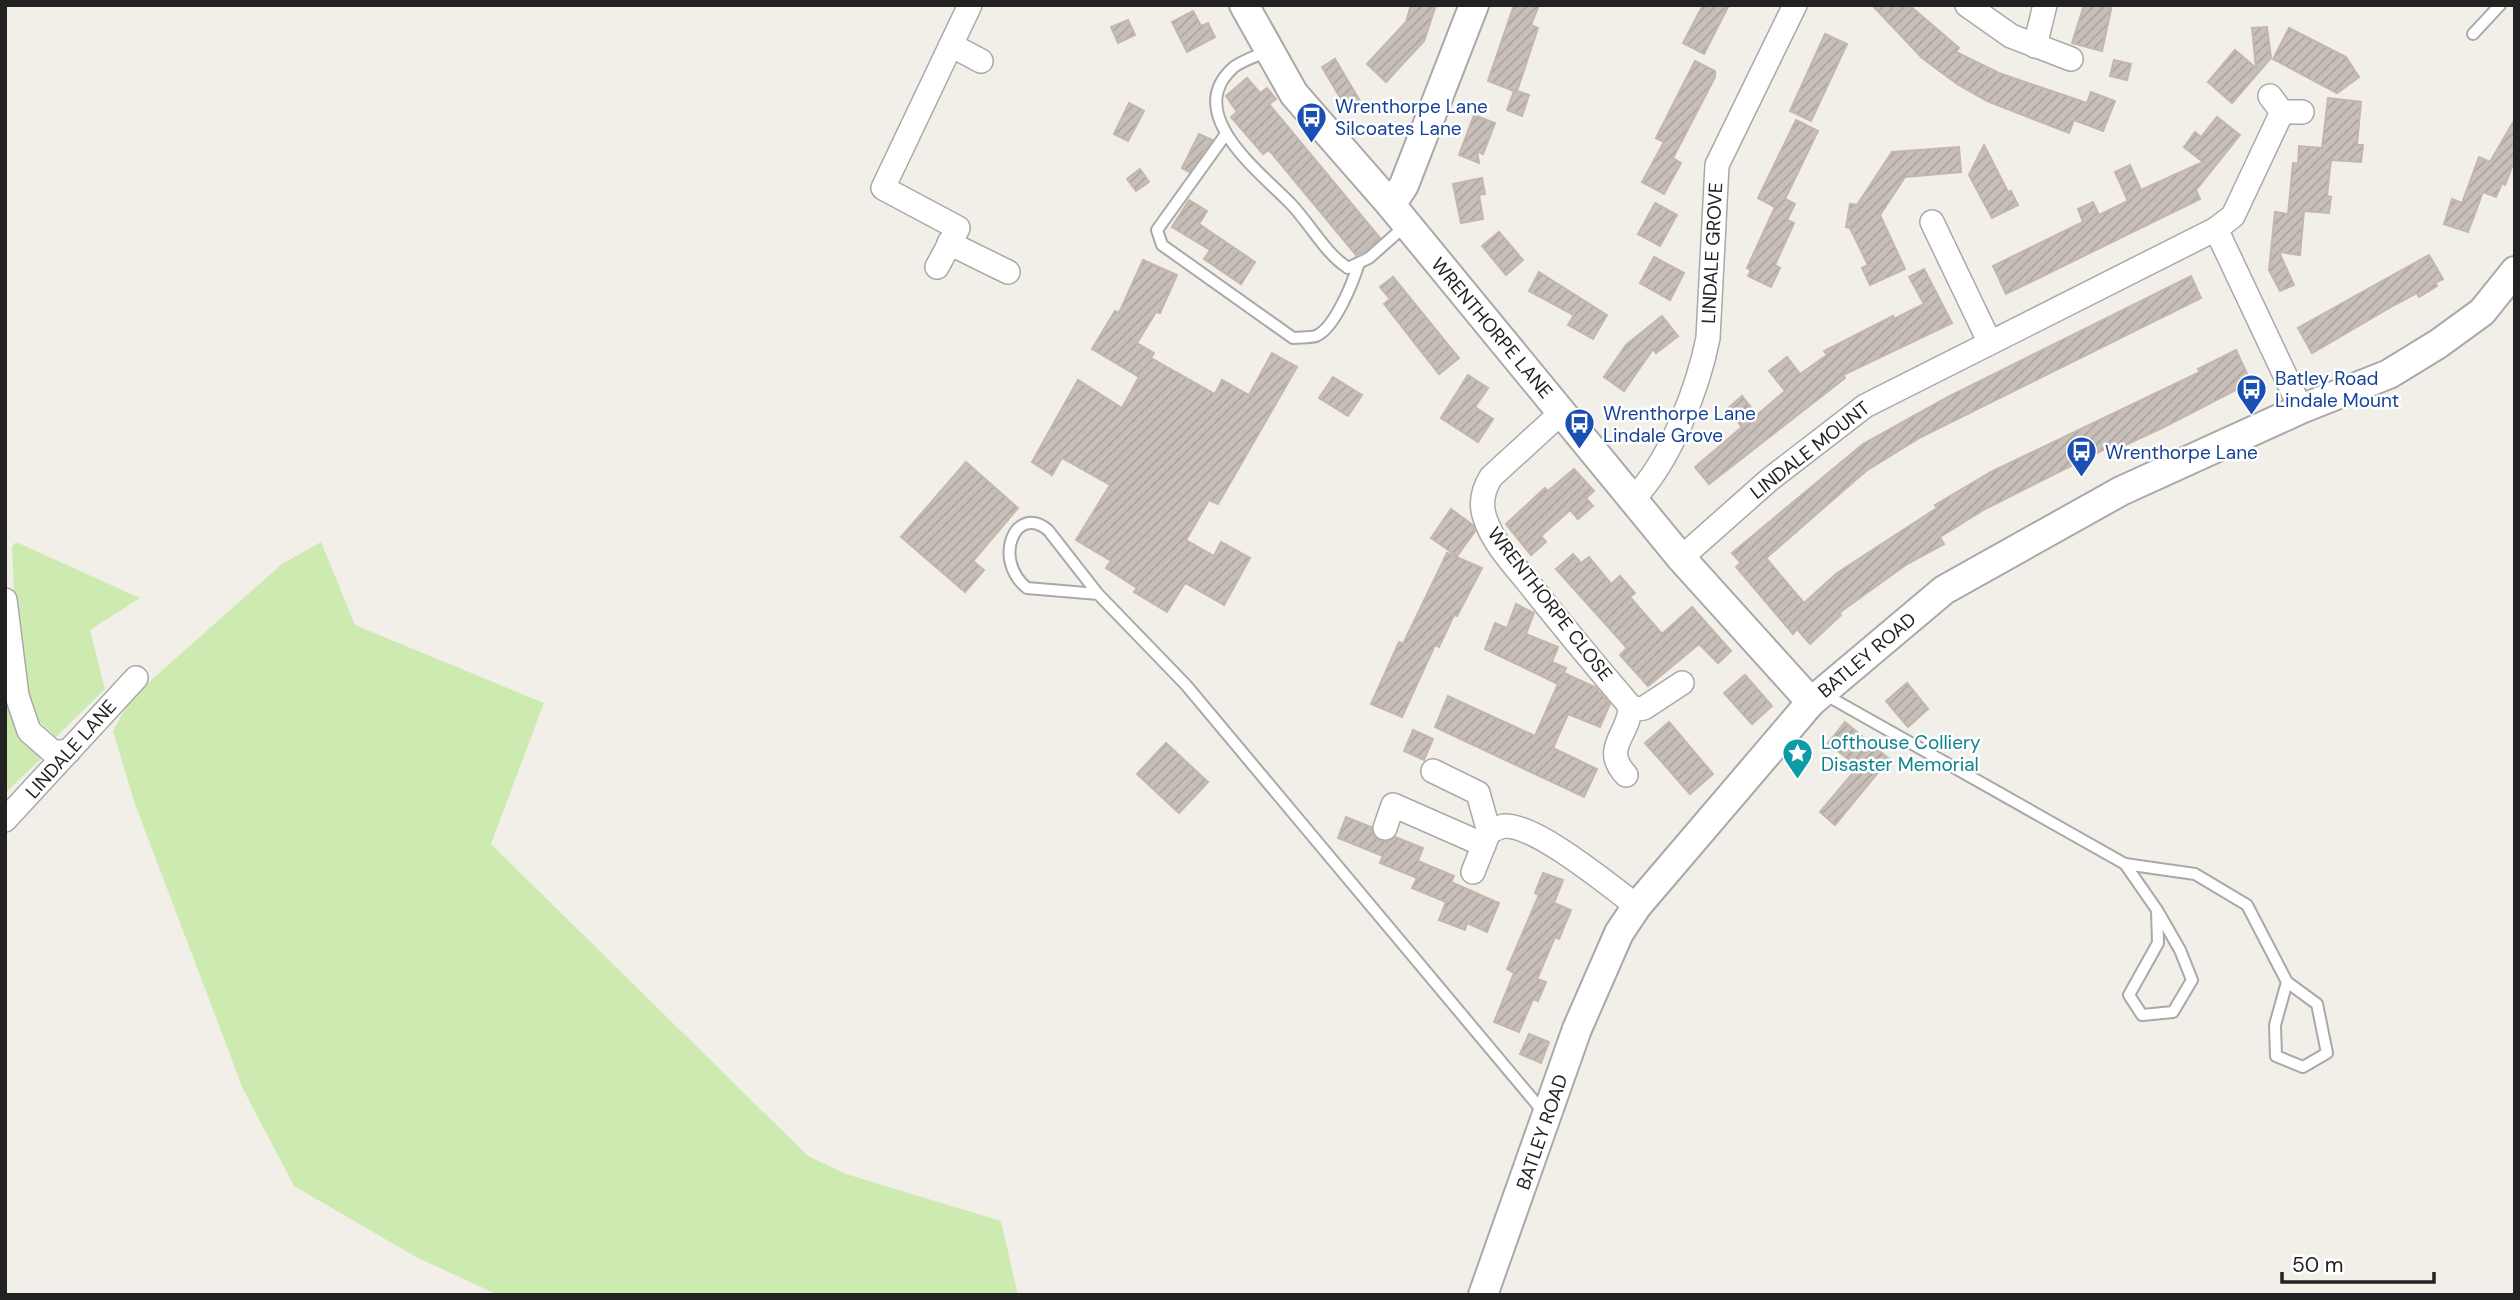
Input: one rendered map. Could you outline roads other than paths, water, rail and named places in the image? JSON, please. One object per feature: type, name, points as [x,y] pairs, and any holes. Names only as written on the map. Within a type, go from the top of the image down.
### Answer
[{"type":"street","points":[[937,267],[958,228],[883,188],[970,5]]},
{"type":"street","name":"WRENTHORPE LANE","points":[[1244,5],[1294,94],[1399,215],[1681,558],[1816,698]]},
{"type":"street","points":[[1399,215],[1404,185],[1474,5]]},
{"type":"street","name":"LINDALE GROVE","points":[[1633,499],[1648,484],[1655,472],[1703,364],[1708,338],[1717,165],[1794,5]]},
{"type":"street","points":[[1967,5],[1989,23],[2035,46],[2071,59]]},
{"type":"street","points":[[2035,46],[2045,5]]},
{"type":"street","points":[[951,45],[981,61]]},
{"type":"street","name":"LINDALE MOUNT","points":[[1681,558],[1769,480],[1865,406],[1989,341],[2216,229],[2234,216],[2285,106]]},
{"type":"street","points":[[1930,218],[1989,341]]},
{"type":"street","points":[[2216,229],[2301,409]]},
{"type":"street","points":[[949,243],[1008,272]]},
{"type":"street","name":"BATLEY ROAD","points":[[1483,1295],[1577,1029],[1619,933],[1637,906],[1816,698],[1944,590],[2007,552],[2121,491],[2301,409],[2389,374],[2438,344],[2482,312],[2515,271]]},
{"type":"street","name":"WRENTHORPE CLOSE","points":[[1562,412],[1491,477],[1482,502],[1485,517],[1508,557],[1601,674],[1630,706],[1630,710]]},
{"type":"street","points":[[5,600],[18,696],[29,732],[54,753],[69,751]]},
{"type":"street","name":"LINDALE LANE","points":[[5,820],[136,678]]},
{"type":"street","points":[[1626,775],[1617,765],[1615,757],[1618,739],[1630,710],[1644,708],[1682,684]]},
{"type":"street","points":[[1433,771],[1478,793],[1480,839],[1473,872]]},
{"type":"street","points":[[1385,828],[1393,805],[1480,839],[1504,826],[1517,828],[1564,852],[1637,906]]},
{"type":"lane","points":[[2473,34],[2500,5]]},
{"type":"lane","points":[[1269,50],[1236,65],[1222,79],[1216,95],[1216,112],[1226,134],[1298,211],[1338,261],[1348,268],[1369,258],[1399,215]]},
{"type":"lane","points":[[1226,134],[1157,230],[1161,245],[1293,338],[1314,337],[1324,331],[1352,287],[1359,262]]},
{"type":"lane","points":[[1098,594],[1027,588],[1018,581],[1012,575],[1008,560],[1010,541],[1018,529],[1030,522],[1039,523],[1098,594],[1186,685],[1547,1117]]},
{"type":"lane","points":[[1816,698],[2125,864],[2195,874],[2247,905],[2287,982],[2318,1004],[2327,1053],[2303,1067],[2276,1056],[2275,1025],[2287,982]]},
{"type":"lane","points":[[2125,864],[2157,910],[2180,950],[2192,980],[2173,1012],[2142,1016],[2129,995],[2158,943],[2157,910]]},
{"type":"place","name":"Wrenthorpe Lane Silcoates Lane","points":[[1312,144]]},
{"type":"place","name":"Batley Road Lindale Mount","points":[[2252,416]]},
{"type":"place","name":"Wrenthorpe Lane Lindale Grove","points":[[1580,451]]},
{"type":"place","name":"Wrenthorpe Lane","points":[[2082,479]]},
{"type":"place","name":"Lofthouse Colliery Disaster Memorial","points":[[1798,780]]}]
